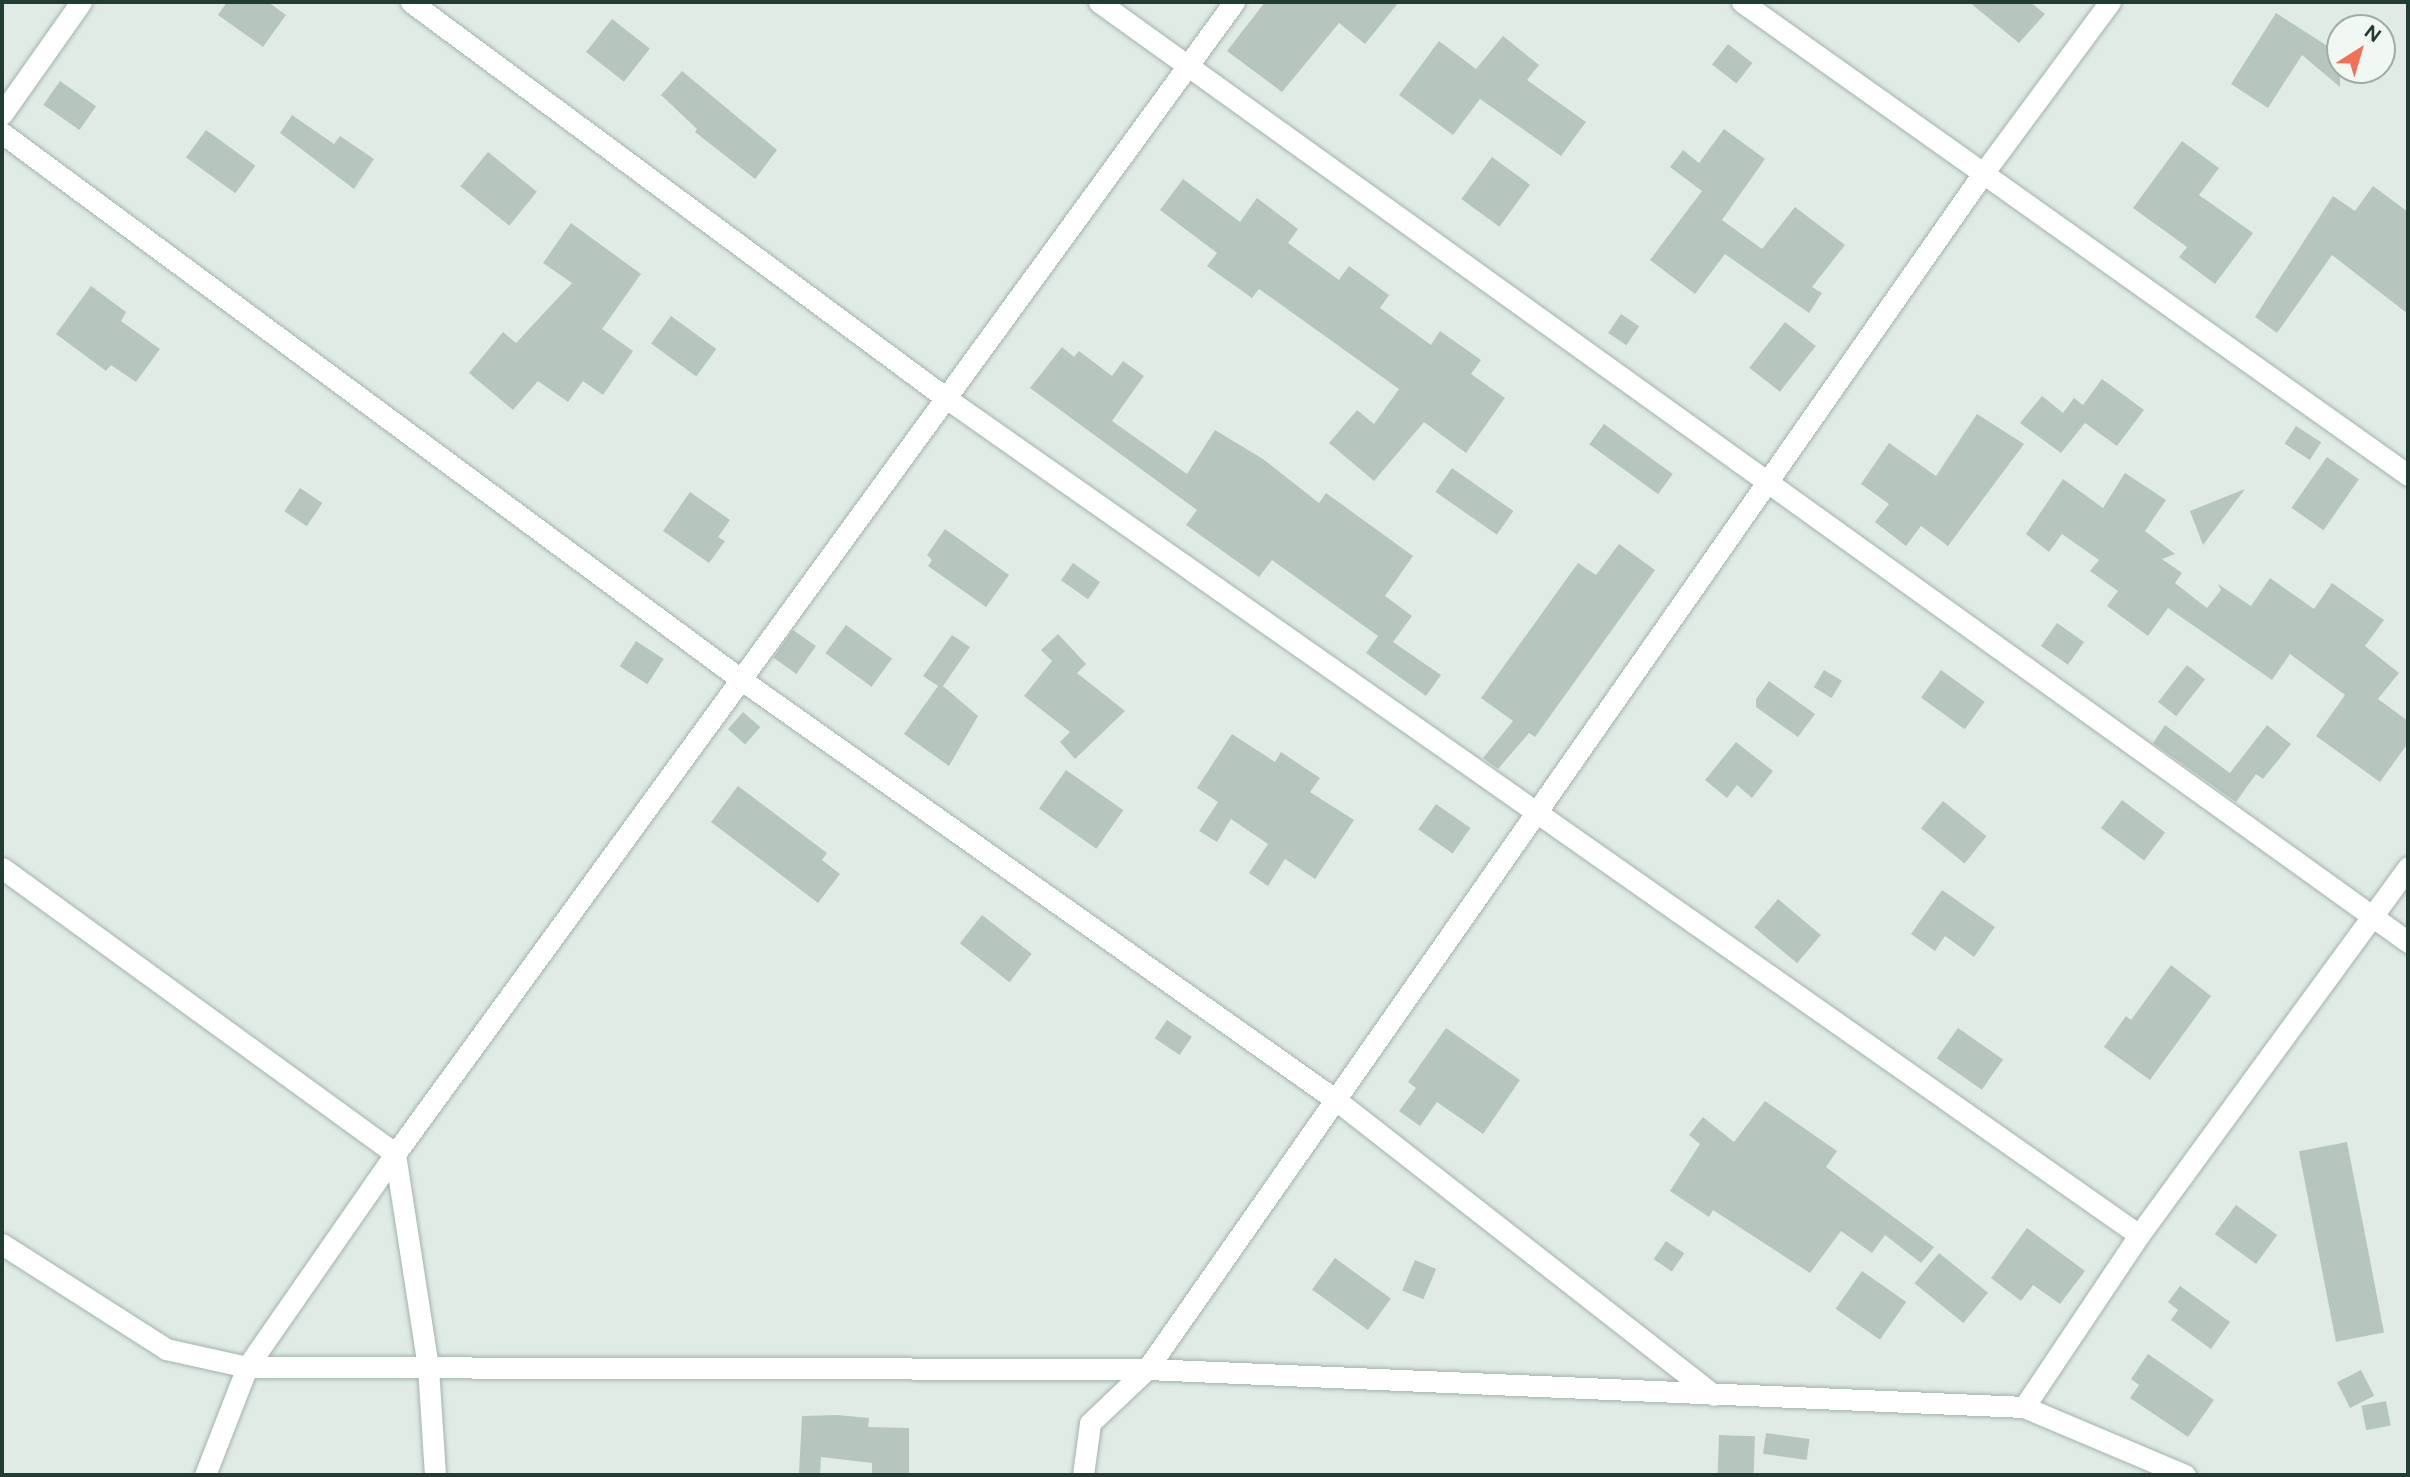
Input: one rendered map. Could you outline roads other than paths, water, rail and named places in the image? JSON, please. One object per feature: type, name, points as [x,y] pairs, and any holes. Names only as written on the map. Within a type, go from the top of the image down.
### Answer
[{"type":"street","points":[[2,114],[81,2]]},
{"type":"street","points":[[411,2],[946,398],[1535,814],[2139,1235]]},
{"type":"street","points":[[1098,2],[2408,942]]},
{"type":"street","points":[[205,1475],[247,1367],[395,1154],[739,678],[1234,2]]},
{"type":"street","points":[[1742,2],[2408,475]]},
{"type":"street","points":[[1083,1475],[1090,1423],[1147,1369],[1983,172],[2110,2]]},
{"type":"street","points":[[2,133],[739,678],[1336,1100],[1713,1395]]},
{"type":"street","points":[[2024,1407],[2139,1235],[2408,867]]},
{"type":"street","points":[[2,868],[395,1154],[428,1367],[435,1475]]},
{"type":"street","points":[[2,1244],[166,1349],[247,1367],[1147,1369],[2024,1407],[2185,1475]]}]
